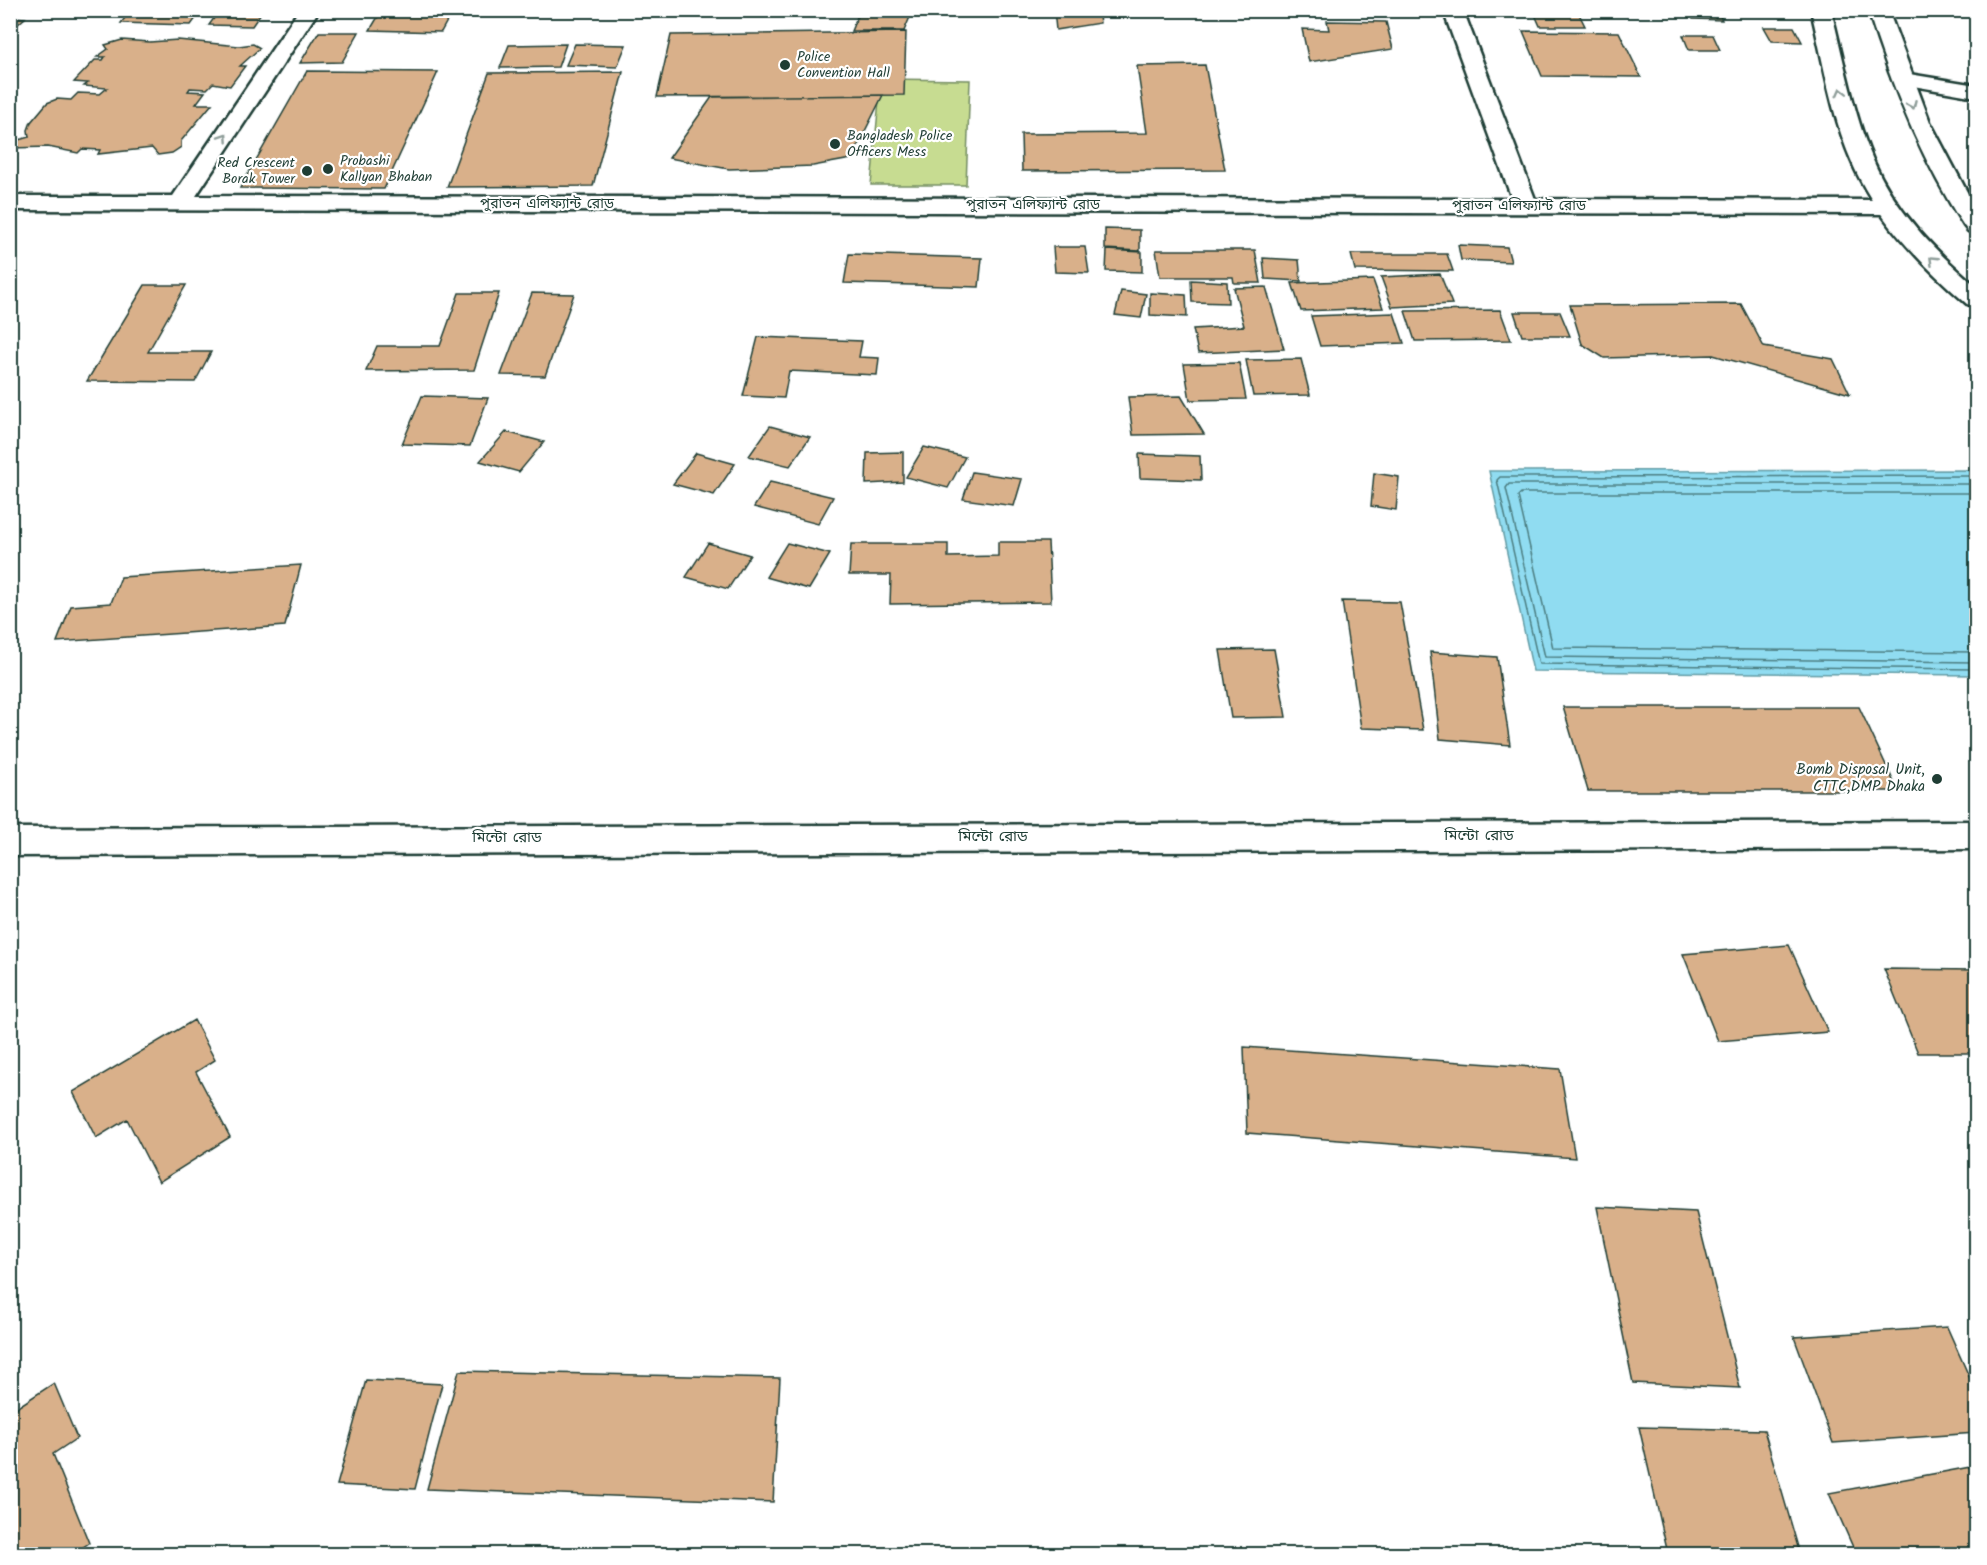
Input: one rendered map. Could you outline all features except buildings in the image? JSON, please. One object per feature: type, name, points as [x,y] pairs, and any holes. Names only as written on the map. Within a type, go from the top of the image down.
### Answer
[{"type":"main road","points":[[180,203],[309,10]]},
{"type":"main road","points":[[1453,10],[1526,206]]},
{"type":"main road","points":[[1821,10],[1853,137],[1870,178],[1886,207],[1917,243],[1977,299]]},
{"type":"main road","points":[[1878,10],[1908,96],[1951,191],[1977,226]]},
{"type":"main road","points":[[1903,79],[1940,83],[1977,91]]},
{"type":"main road","name":"পুরাতন এলিফ্যান্ট রোড","points":[[10,203],[1886,207]]},
{"type":"main road","name":"মিন্টো রোড","points":[[10,842],[1976,837]]},
{"type":"green space","points":[[881,79],[970,80],[966,185],[871,185]]},
{"type":"water","points":[[1976,470],[1976,675],[1533,671],[1489,471]]},
{"type":"place","name":"Police Convention Hall","points":[[785,65]]},
{"type":"place","name":"Bangladesh Police Officers Mess","points":[[835,144]]},
{"type":"place","name":"Probashi Kallyan Bhaban","points":[[328,169]]},
{"type":"place","name":"Red Crescent Borak Tower","points":[[307,171]]},
{"type":"place","name":"Bomb Disposal Unit, CTTC,DMP Dhaka","points":[[1937,779]]}]
